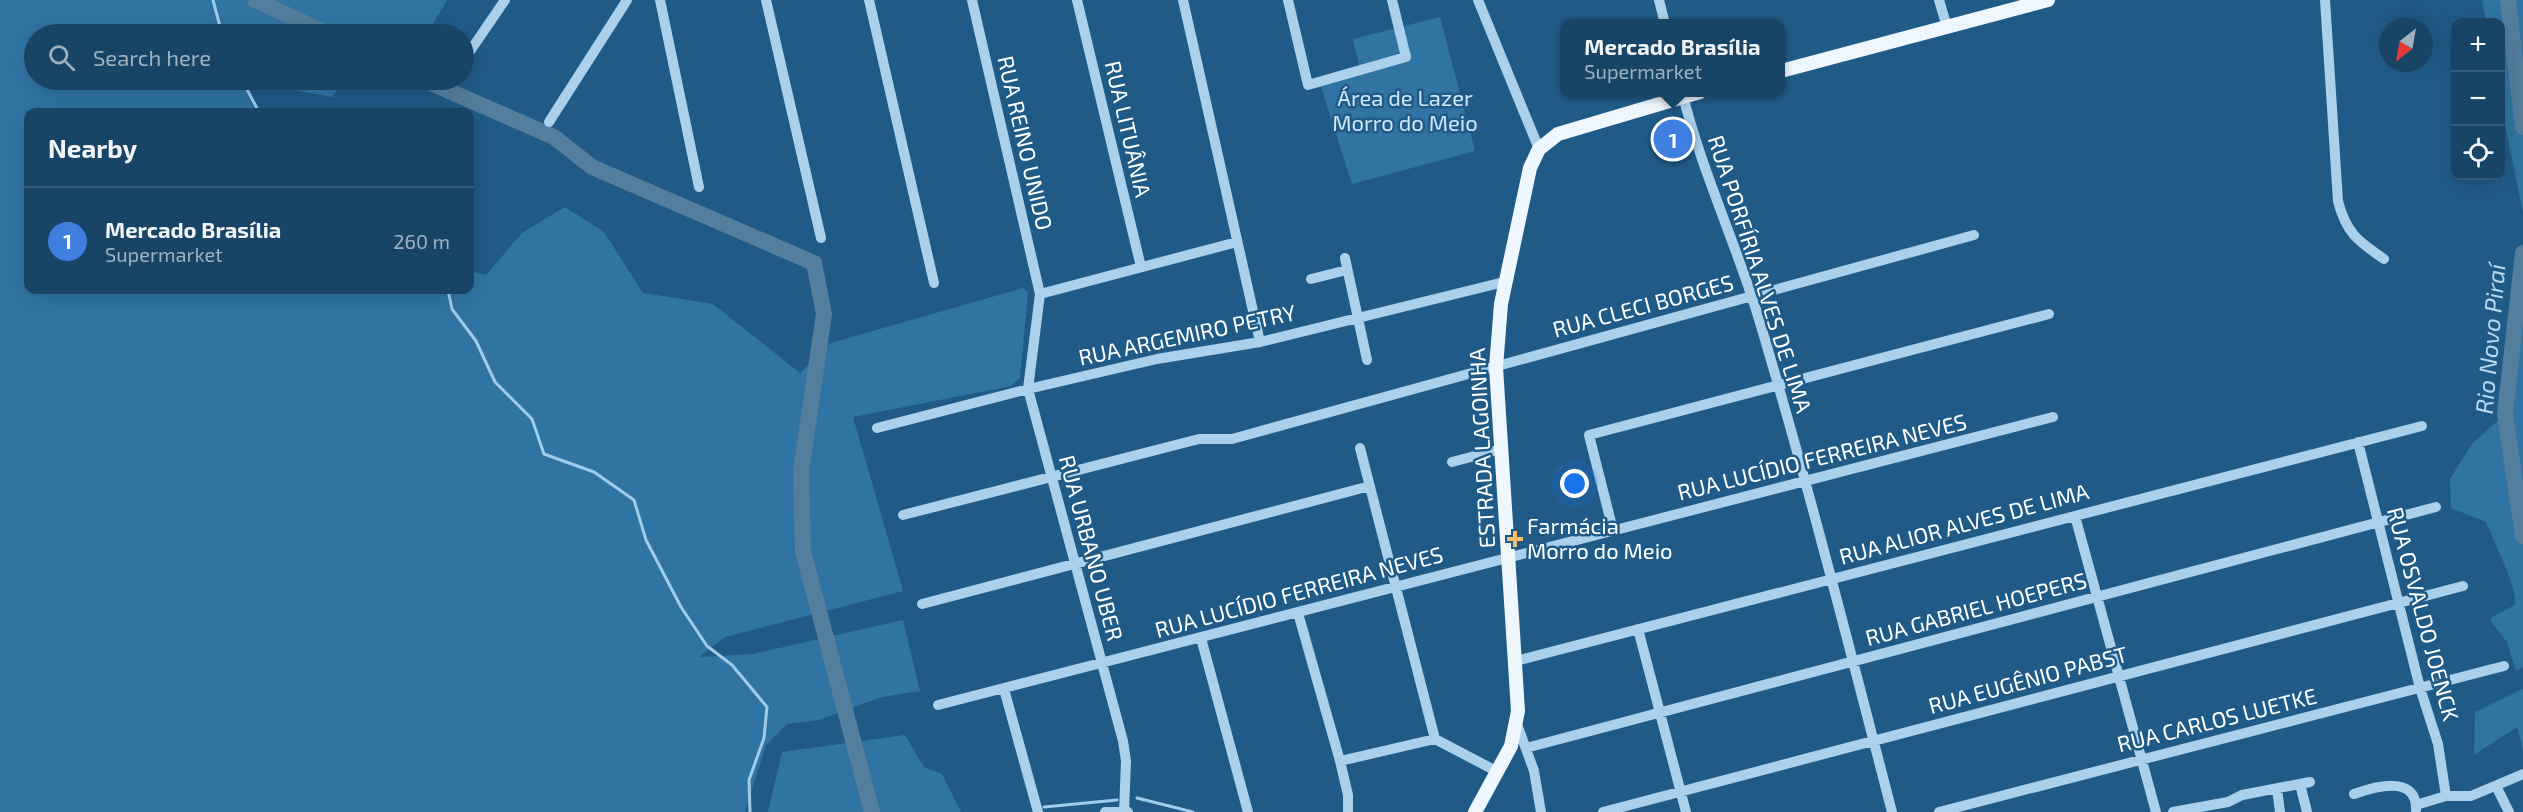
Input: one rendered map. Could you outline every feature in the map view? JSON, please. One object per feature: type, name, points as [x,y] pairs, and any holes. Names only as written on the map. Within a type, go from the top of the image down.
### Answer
[{"type":"main road","points":[[1785,70],[2049,0]]},
{"type":"main road","points":[[1539,149],[1547,141],[1569,129],[1676,97]]},
{"type":"main road","name":"ESTRADA LAGOINHA","points":[[1517,724],[1516,661],[1496,367],[1504,282],[1526,179],[1539,149]]},
{"type":"main road","points":[[1475,812],[1511,746],[1517,724]]},
{"type":"street","points":[[474,45],[505,0]]},
{"type":"street","points":[[549,122],[627,0]]},
{"type":"street","points":[[660,0],[699,187]]},
{"type":"street","points":[[766,0],[821,238]]},
{"type":"street","points":[[869,0],[934,283]]},
{"type":"street","name":"RUA REINO UNIDO","points":[[972,0],[1040,294]]},
{"type":"street","name":"RUA LITUÂNIA","points":[[1077,0],[1141,267]]},
{"type":"street","points":[[1183,0],[1260,342]]},
{"type":"street","points":[[1288,0],[1308,85],[1406,57],[1392,0]]},
{"type":"street","points":[[1478,0],[1539,149]]},
{"type":"street","points":[[1659,0],[1664,19]]},
{"type":"street","points":[[1939,0],[1947,27]]},
{"type":"street","points":[[2325,0],[2338,201],[2342,218],[2351,234],[2384,259]]},
{"type":"street","name":"RUA PORFÍRIA ALVES DE LIMA","points":[[1684,97],[1699,152],[1752,296],[1779,385],[1892,812]]},
{"type":"street","name":"RUA CLECI BORGES","points":[[903,515],[1199,440],[1232,439],[1974,235]]},
{"type":"street","points":[[1040,294],[1237,242]]},
{"type":"street","points":[[1345,258],[1367,360]]},
{"type":"street","points":[[1311,279],[1347,270]]},
{"type":"street","name":"RUA ARGEMIRO PETRY","points":[[878,428],[1028,389],[1157,359],[1260,342],[1504,282]]},
{"type":"street","name":"RUA URBANO UBER","points":[[1040,294],[1028,389],[1125,751],[1126,812]]},
{"type":"street","points":[[1614,530],[1589,435],[2049,314]]},
{"type":"street","name":"RUA LUCÍDIO FERREIRA NEVES","points":[[938,705],[2053,417]]},
{"type":"street","name":"RUA ALIOR ALVES DE LIMA","points":[[1516,661],[2422,426]]},
{"type":"street","name":"RUA OSVALDO JOENCK","points":[[2358,442],[2420,688],[2438,744],[2446,796]]},
{"type":"street","points":[[1360,448],[1435,739]]},
{"type":"street","points":[[1452,462],[1501,449]]},
{"type":"street","points":[[922,604],[1370,486]]},
{"type":"street","name":"RUA GABRIEL HOEPERS","points":[[1527,748],[2436,507]]},
{"type":"street","points":[[2075,516],[2156,812]]},
{"type":"street","name":"RUA EUGÊNIO PABST","points":[[1603,812],[2463,586]]},
{"type":"street","points":[[1298,613],[1340,761],[1348,795],[1348,812]]},
{"type":"street","points":[[1638,629],[1686,812]]},
{"type":"street","points":[[1201,638],[1250,811]]},
{"type":"street","name":"RUA CARLOS LUETKE","points":[[1940,812],[2504,666]]},
{"type":"street","points":[[1004,689],[1038,812]]},
{"type":"street","name":"ESTRADA LAGOINHA","points":[[1517,724],[1527,748],[1541,812]]},
{"type":"street","points":[[1340,761],[1435,739],[1498,772]]},
{"type":"street","points":[[2354,794],[2392,784],[2412,795],[2416,809],[2446,796],[2471,796],[2523,774]]},
{"type":"street","points":[[2174,812],[2228,802],[2242,795],[2305,783],[2307,812]]},
{"type":"street","points":[[2496,786],[2509,812]]},
{"type":"street","points":[[2277,789],[2280,812]]},
{"type":"street","points":[[1105,812],[1126,812]]},
{"type":"green space","points":[[0,0],[447,0],[433,24],[24,24],[24,90],[248,90],[259,108],[24,108],[24,294],[474,294],[474,272],[486,275],[522,233],[565,207],[604,232],[643,293],[713,304],[800,373],[831,343],[1023,288],[1028,293],[1020,378],[1011,386],[853,417],[903,591],[725,637],[699,657],[753,654],[903,620],[920,691],[882,697],[819,720],[787,724],[766,745],[745,812],[0,812]]},
{"type":"green space","points":[[2482,0],[2523,0],[2523,212],[2505,124],[2505,18],[2485,18]]},
{"type":"green space","name":"Área de Lazer Morro do Meio","points":[[1440,17],[1475,151],[1352,184],[1321,87],[1361,74],[1353,39]]},
{"type":"green space","points":[[293,90],[337,90],[332,97]]},
{"type":"green space","points":[[2523,285],[2523,667],[2516,671],[2507,642],[2490,620],[2515,605],[2513,588],[2486,522],[2451,508],[2450,479],[2472,444],[2505,414],[2519,287]]},
{"type":"green space","points":[[2523,689],[2523,750],[2517,727],[2474,755],[2475,712]]},
{"type":"green space","points":[[905,735],[924,767],[942,774],[961,812],[768,812],[782,752]]},
{"type":"waterway","points":[[213,0],[219,24]]},
{"type":"waterway","points":[[255,0],[307,24]]},
{"type":"waterway","name":"Rio Novo Piraí","points":[[2508,0],[2523,127]]},
{"type":"waterway","points":[[247,90],[257,108]]},
{"type":"waterway","points":[[447,90],[554,137],[592,167],[814,263],[824,314],[801,471],[803,551],[872,812]]},
{"type":"waterway","name":"Rio Novo Piraí","points":[[2523,253],[2505,414],[2523,536]]},
{"type":"waterway","points":[[449,294],[452,309],[476,341],[495,382],[532,419],[544,454],[594,472],[634,500],[646,540],[681,607],[707,646],[732,665],[767,707],[764,738],[749,780],[750,812]]},
{"type":"waterway","points":[[1137,798],[1193,812]]},
{"type":"waterway","points":[[1044,807],[1117,800]]},
{"type":"place","name":"Mercado Brasília","points":[[1673,139]]},
{"type":"place","name":"Farmácia Morro do Meio","points":[[1515,539]]}]
